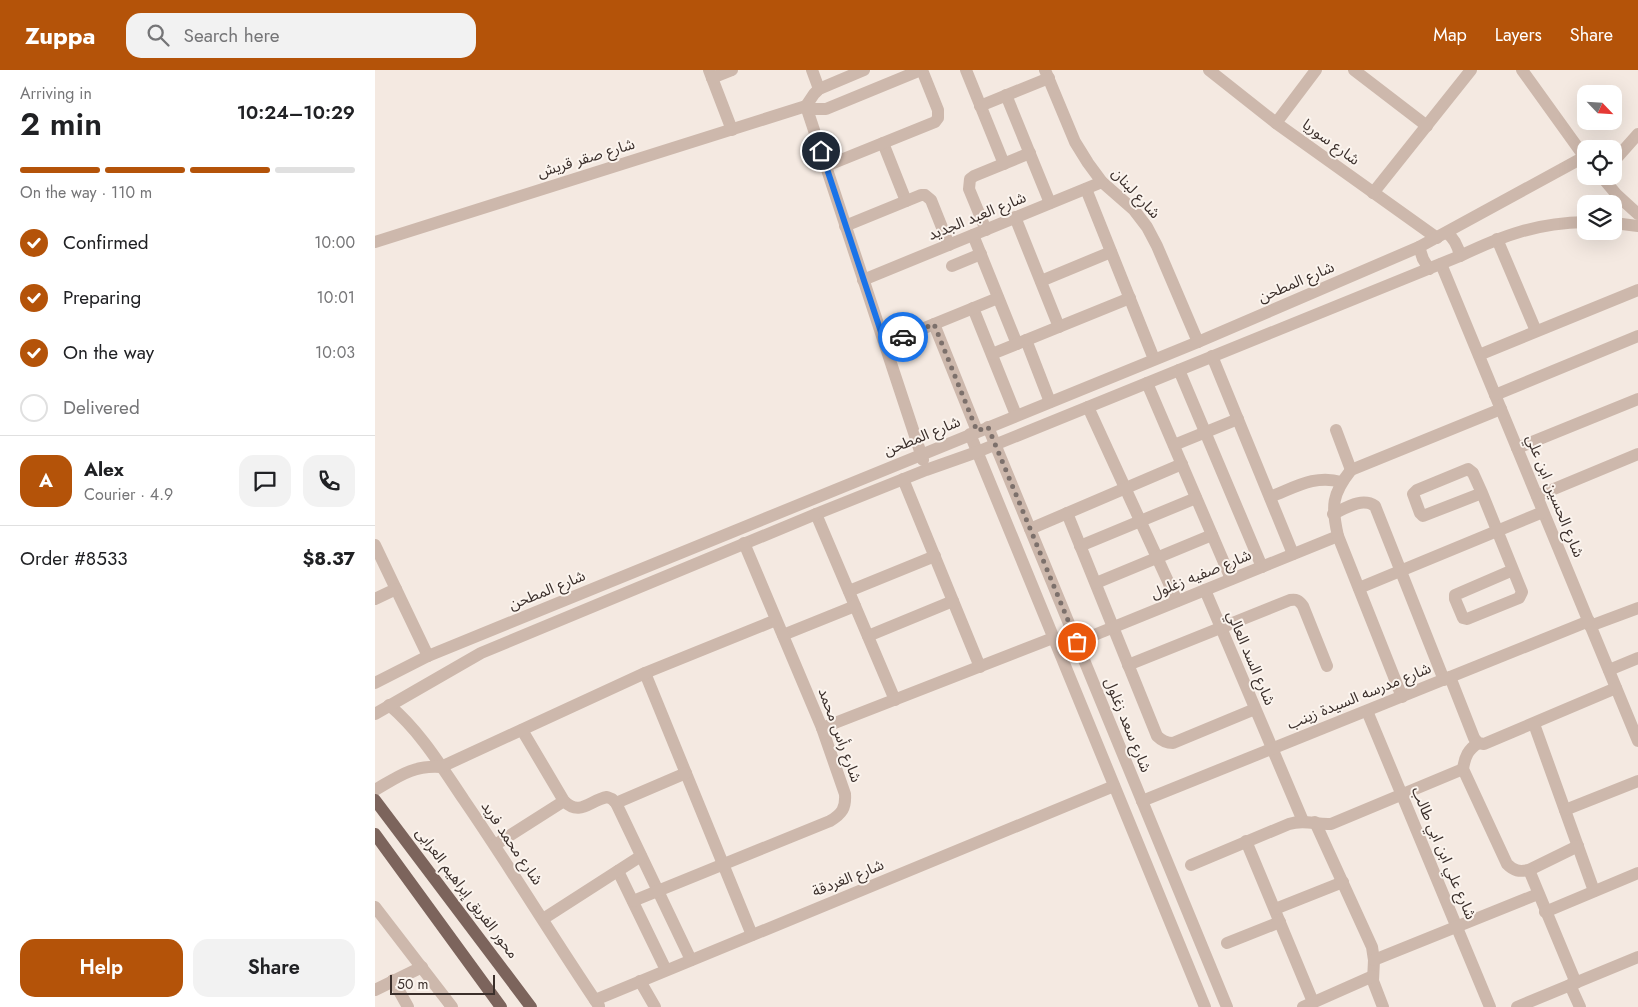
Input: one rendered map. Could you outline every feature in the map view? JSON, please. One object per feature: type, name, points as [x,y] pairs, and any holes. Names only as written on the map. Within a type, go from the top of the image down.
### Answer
[{"type":"main road","name":"محور الفريق إبراهيم العرابى","points":[[375,800],[531,1007]]},
{"type":"main road","points":[[375,834],[501,1007]]},
{"type":"street","points":[[732,70],[711,74],[732,130]]},
{"type":"street","points":[[812,70],[819,90]]},
{"type":"street","points":[[862,70],[819,90],[813,94],[806,106],[926,470]]},
{"type":"street","points":[[826,166],[935,122],[938,118],[938,110],[921,70]]},
{"type":"street","name":"شارع صقر قريش","points":[[375,242],[806,106],[813,109],[826,109],[921,70]]},
{"type":"street","points":[[966,70],[1004,164]]},
{"type":"street","name":"شارع سوريا","points":[[1209,70],[1373,193],[1442,235]]},
{"type":"street","points":[[1276,122],[1316,70]]},
{"type":"street","points":[[1373,193],[1471,70]]},
{"type":"street","points":[[1522,70],[1577,147]]},
{"type":"street","points":[[1362,72],[1427,126]]},
{"type":"street","points":[[980,106],[1047,74]]},
{"type":"street","name":"شارع لبنان","points":[[1047,74],[1075,142],[1088,163],[1102,182],[1134,210],[1147,227],[1198,342]]},
{"type":"street","points":[[1006,95],[1050,203]]},
{"type":"street","points":[[1622,152],[1638,134]]},
{"type":"street","points":[[883,143],[907,201]]},
{"type":"street","points":[[985,230],[968,184],[974,176],[1030,153]]},
{"type":"street","name":"شارع المطحن","points":[[375,683],[429,656],[1198,342],[1419,247],[1577,162]]},
{"type":"street","name":"شارع العبد الجديد","points":[[863,280],[1102,182]]},
{"type":"street","points":[[1609,185],[1638,214]]},
{"type":"street","points":[[1086,189],[1154,360]]},
{"type":"street","points":[[845,226],[921,195],[928,197],[949,245]]},
{"type":"street","points":[[1015,217],[1059,327]]},
{"type":"street","points":[[375,714],[481,654],[744,543],[926,470],[977,452],[1460,256],[1497,238],[1540,226],[1577,222]]},
{"type":"street","points":[[1622,224],[1638,226]]},
{"type":"street","points":[[973,235],[998,298],[1050,402]]},
{"type":"street","points":[[1442,235],[1457,244],[1460,256]]},
{"type":"street","points":[[1497,238],[1536,331]]},
{"type":"street","name":"شارع الحسين ابن علي","points":[[1419,247],[1423,259],[1435,266],[1479,355],[1638,741]]},
{"type":"street","points":[[1041,281],[1111,252]]},
{"type":"street","points":[[952,266],[981,254]]},
{"type":"street","points":[[1479,355],[1638,290]]},
{"type":"street","points":[[885,344],[998,298]]},
{"type":"street","points":[[992,354],[1130,298]]},
{"type":"street","points":[[973,308],[1016,415]]},
{"type":"street","points":[[934,324],[978,431],[977,452],[1205,1007]]},
{"type":"street","points":[[1495,395],[1638,336]]},
{"type":"street","points":[[1212,356],[1293,554]]},
{"type":"street","points":[[1179,370],[1262,566]]},
{"type":"street","points":[[1147,383],[1231,579]]},
{"type":"street","points":[[1517,448],[1638,398]]},
{"type":"street","points":[[1088,407],[1177,601]]},
{"type":"street","points":[[1402,697],[1338,536],[1333,514],[1335,498],[1341,482],[1351,470],[1501,409]]},
{"type":"street","points":[[1174,445],[1238,419]]},
{"type":"street","points":[[1336,430],[1351,470]]},
{"type":"street","name":"شارع سعد زغلول","points":[[978,431],[995,444],[1227,1007]]},
{"type":"street","points":[[1537,496],[1638,454]]},
{"type":"street","points":[[1030,529],[1182,464]]},
{"type":"street","points":[[1482,493],[1423,516],[1413,494],[1417,490],[1468,469],[1473,472],[1482,493],[1522,592],[1521,596],[1467,619],[1463,618],[1455,595],[1513,570]]},
{"type":"street","points":[[903,479],[979,667]]},
{"type":"street","points":[[1270,497],[1311,481],[1321,479],[1341,482]]},
{"type":"street","points":[[1080,546],[1197,498]]},
{"type":"street","points":[[1333,514],[1363,502],[1369,502],[1375,506],[1447,678],[1478,743],[1490,743],[1616,688]]},
{"type":"street","points":[[1359,588],[1543,512]]},
{"type":"street","points":[[1067,513],[1157,736],[1167,743],[1173,742],[1255,709]]},
{"type":"street","points":[[816,514],[895,700]]},
{"type":"street","points":[[1096,584],[1213,535]]},
{"type":"street","name":"شارع صفيه زغلول","points":[[1077,642],[1338,536]]},
{"type":"street","name":"شارع رأس محمد","points":[[633,901],[830,821],[840,815],[845,805],[845,794],[822,728],[744,543]]},
{"type":"street","points":[[375,545],[429,656]]},
{"type":"street","points":[[849,591],[935,556]]},
{"type":"street","points":[[375,599],[395,589]]},
{"type":"street","name":"شارع السد العالي","points":[[1205,590],[1273,749],[1309,822],[1343,882],[1372,947],[1374,986],[1383,1007]]},
{"type":"street","points":[[1129,665],[1295,599],[1300,601],[1303,606],[1327,666]]},
{"type":"street","points":[[867,636],[953,601]]},
{"type":"street","points":[[783,635],[855,606]]},
{"type":"street","name":"شارع مدرسه السيدة زينب","points":[[1142,801],[1447,678],[1638,608]]},
{"type":"street","points":[[375,790],[409,770],[441,767],[645,673],[776,620]]},
{"type":"street","points":[[822,728],[1053,638]]},
{"type":"street","points":[[1609,670],[1638,658]]},
{"type":"street","points":[[645,673],[752,935]]},
{"type":"street","name":"شارع محمد فريد","points":[[389,706],[405,719],[441,767],[495,846],[597,1004]]},
{"type":"street","name":"شارع علي ابن ابي طالب","points":[[1367,711],[1490,1007]]},
{"type":"street","points":[[1534,724],[1594,891]]},
{"type":"street","points":[[522,730],[569,806],[577,808],[607,797],[616,803],[691,960]]},
{"type":"street","points":[[1478,743],[1470,749],[1464,758],[1463,769],[1507,864],[1513,870],[1521,872],[1529,870],[1578,846]]},
{"type":"street","points":[[1191,865],[1289,824],[1309,822],[1331,824],[1463,769]]},
{"type":"street","points":[[616,803],[686,773]]},
{"type":"street","points":[[1565,810],[1638,780]]},
{"type":"street","name":"شارع الغردقة","points":[[597,1004],[640,981],[666,970],[1114,786]]},
{"type":"street","points":[[495,846],[564,800]]},
{"type":"street","points":[[1246,842],[1280,922],[1308,1005],[1373,976]]},
{"type":"street","points":[[543,919],[641,856]]},
{"type":"street","points":[[1529,870],[1580,1007]]},
{"type":"street","points":[[618,871],[666,970]]},
{"type":"street","points":[[1545,912],[1638,873]]},
{"type":"street","points":[[1275,909],[1343,882]]},
{"type":"street","points":[[1374,960],[1539,894]]},
{"type":"street","points":[[375,907],[452,1007]]},
{"type":"street","points":[[1227,943],[1280,922]]},
{"type":"street","points":[[1517,1007],[1638,957]]},
{"type":"street","points":[[375,990],[421,967]]},
{"type":"street","points":[[393,980],[408,1007]]},
{"type":"street","points":[[640,981],[655,1007]]},
{"type":"way so far","points":[[903,337],[934,324],[977,431],[988,427],[1077,642]]},
{"type":"route","points":[[821,151],[885,344],[903,337]]}]
